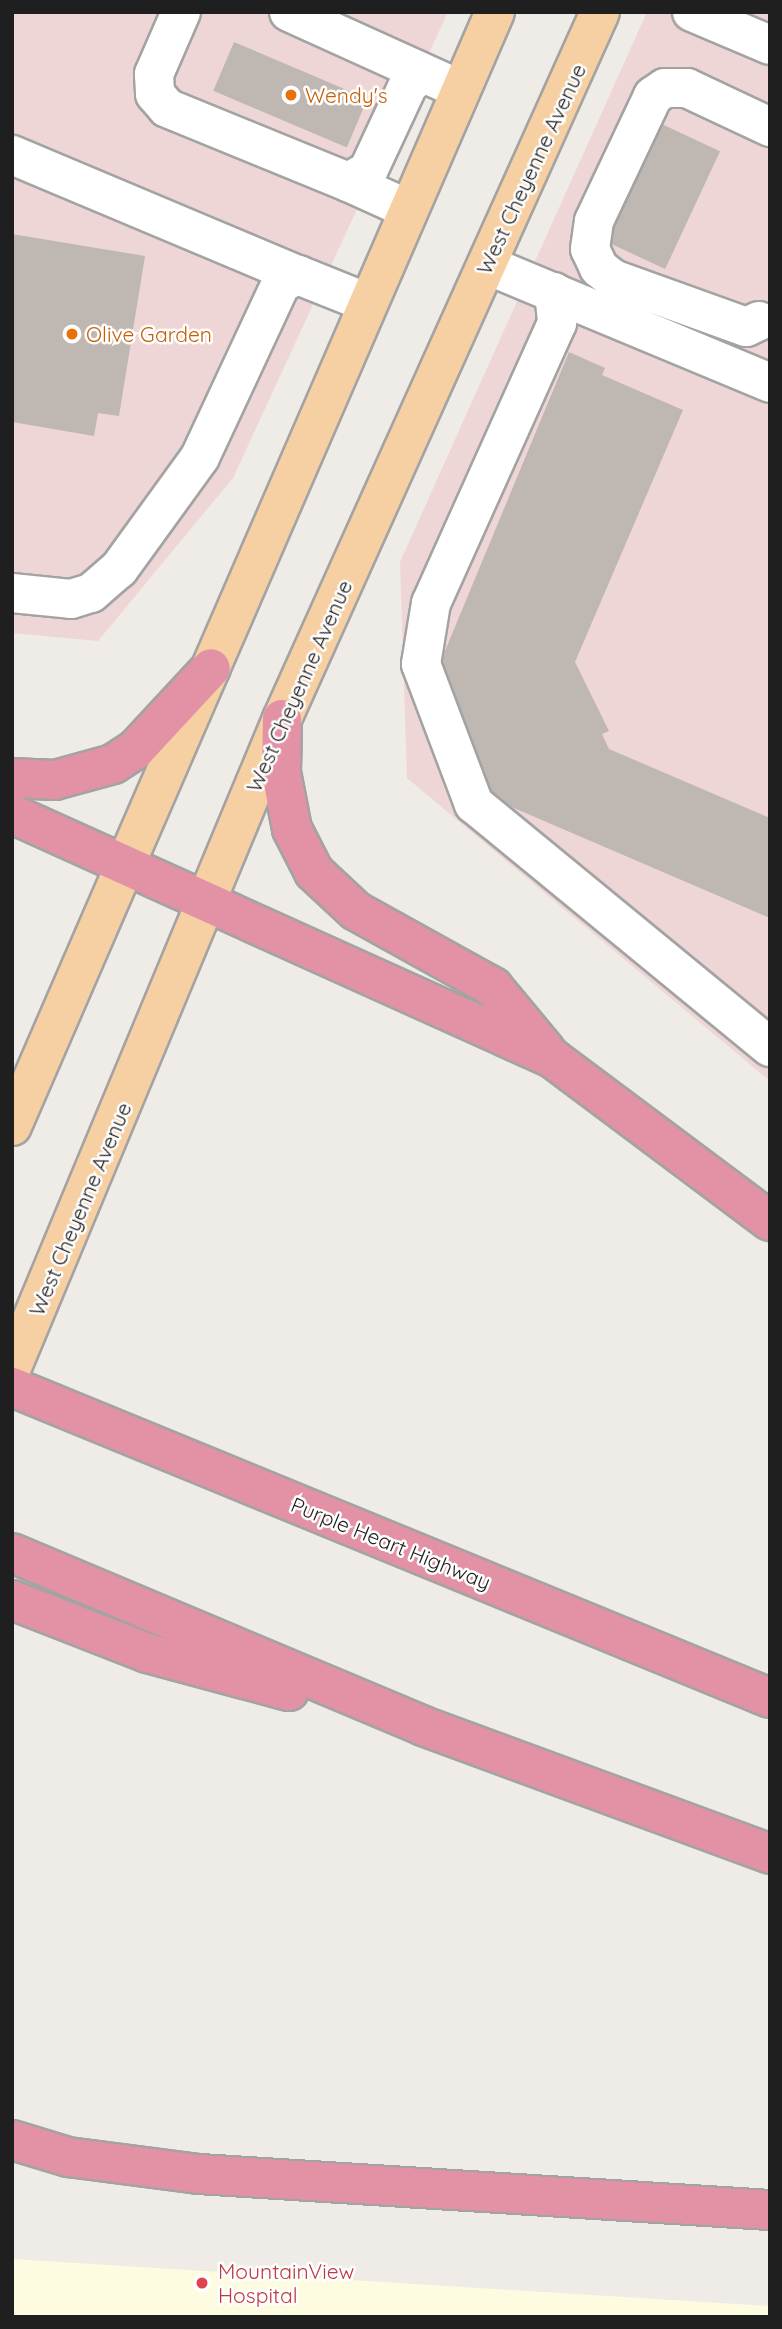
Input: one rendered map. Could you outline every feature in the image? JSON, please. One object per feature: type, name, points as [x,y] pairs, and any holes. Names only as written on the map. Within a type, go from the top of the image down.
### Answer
[{"type":"highway","points":[[12,778],[55,780],[113,764],[136,749],[211,668]]},
{"type":"highway","points":[[282,719],[281,772],[292,828],[314,872],[356,911],[493,987],[552,1058]]},
{"type":"highway","points":[[12,814],[129,862],[206,905],[552,1058],[770,1221]]},
{"type":"highway","name":"Purple Heart Highway","points":[[12,1387],[770,1698]]},
{"type":"highway","points":[[12,1553],[423,1726],[770,1854]]},
{"type":"highway","points":[[12,1600],[147,1653],[423,1726]]},
{"type":"highway","points":[[12,2140],[68,2157],[199,2175],[770,2210]]},
{"type":"main road","points":[[12,1126],[129,862],[495,12]]},
{"type":"main road","name":"West Cheyenne Avenue","points":[[12,1367],[282,719],[600,12]]},
{"type":"lane","points":[[181,12],[154,74],[155,93],[167,107],[408,209]]},
{"type":"lane","points":[[289,12],[461,89]]},
{"type":"lane","points":[[702,14],[770,45]]},
{"type":"lane","points":[[348,182],[368,171],[409,83],[424,74]]},
{"type":"lane","points":[[759,321],[746,327],[612,279],[598,268],[590,249],[594,221],[653,96],[665,88],[687,88],[770,127]]},
{"type":"lane","points":[[12,155],[368,303]]},
{"type":"lane","points":[[487,265],[770,383]]},
{"type":"lane","points":[[12,593],[71,599],[91,593],[119,569],[200,457],[281,283],[298,275]]},
{"type":"lane","points":[[554,292],[558,324],[431,603],[421,664],[474,804],[770,1047]]},
{"type":"shaded area","points":[[12,12],[448,12],[233,478],[98,641],[12,633]]},
{"type":"shaded area","points":[[647,12],[770,12],[770,1081],[407,778],[400,562]]},
{"type":"shaded area","name":"MountainView Hospital","points":[[12,2259],[770,2306],[770,2317],[12,2317]]},
{"type":"building","name":"Wendy's","points":[[234,42],[367,99],[347,147],[213,91]]},
{"type":"building","points":[[653,120],[720,151],[665,269],[598,238]]},
{"type":"building","name":"Olive Garden","points":[[12,234],[145,256],[119,416],[98,413],[94,436],[12,422]]},
{"type":"building","points":[[569,352],[605,368],[602,375],[683,410],[575,662],[609,731],[602,734],[609,749],[770,818],[770,918],[495,800],[440,663]]},
{"type":"place","name":"Wendy's","points":[[291,95]]},
{"type":"place","name":"Olive Garden","points":[[72,334]]},
{"type":"place","name":"MountainView Hospital","points":[[202,2283]]}]
